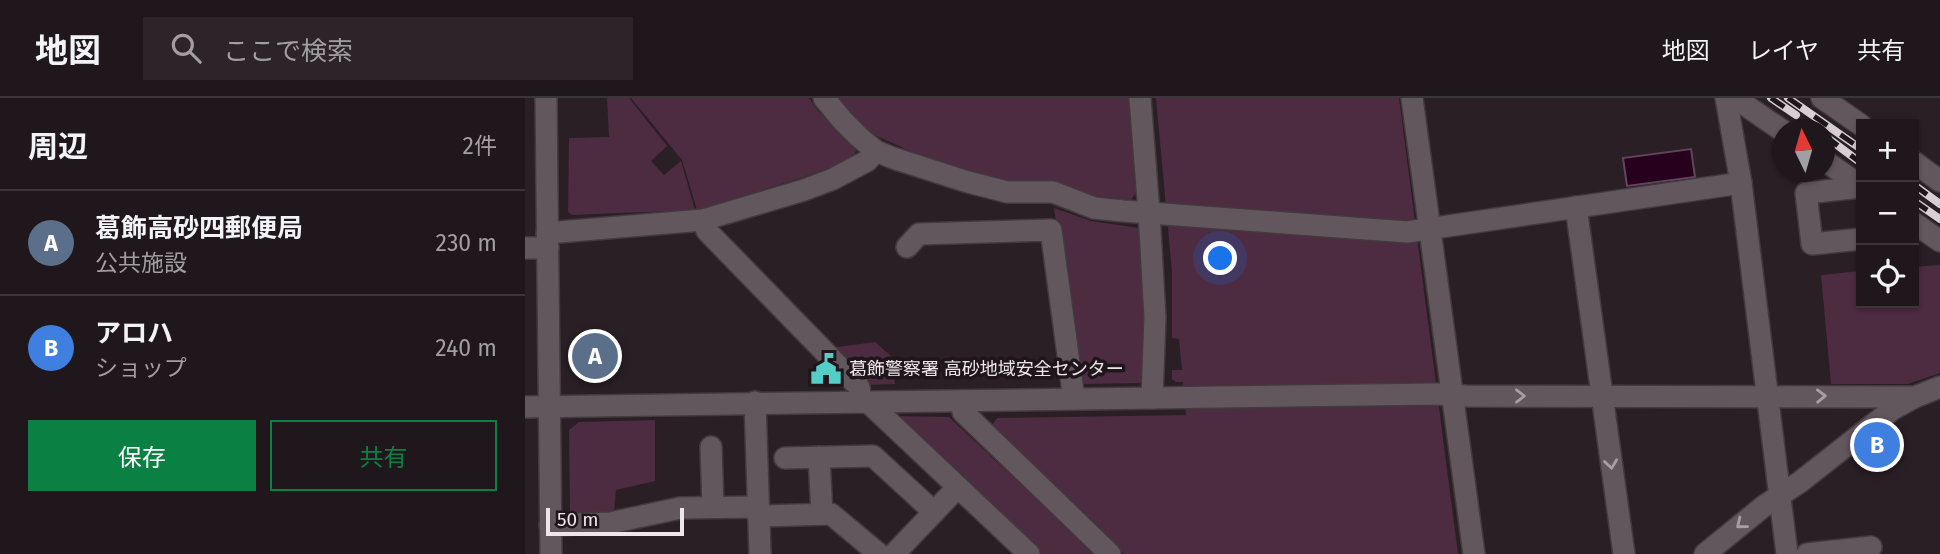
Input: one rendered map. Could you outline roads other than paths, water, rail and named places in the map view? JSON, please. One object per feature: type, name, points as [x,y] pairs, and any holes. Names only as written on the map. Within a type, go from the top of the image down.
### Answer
[{"type":"street","points":[[546,98],[551,554]]},
{"type":"street","points":[[824,98],[843,121],[876,151],[893,158],[1007,192],[1053,192],[1094,208],[1407,232],[1741,183]]},
{"type":"street","points":[[1140,98],[1155,317],[1152,398]]},
{"type":"street","points":[[1412,98],[1474,554]]},
{"type":"street","points":[[1822,98],[1856,122]]},
{"type":"street","points":[[1729,99],[1772,124]]},
{"type":"street","points":[[1729,99],[1787,554]]},
{"type":"street","points":[[525,248],[547,240],[703,220],[832,179],[867,161],[876,151]]},
{"type":"street","points":[[1919,166],[1940,181]]},
{"type":"street","points":[[1835,168],[1856,183]]},
{"type":"street","points":[[1856,188],[1806,193],[1812,244],[1856,240]]},
{"type":"street","points":[[1576,207],[1624,554]]},
{"type":"street","points":[[703,220],[706,232],[859,387],[865,402],[1029,554]]},
{"type":"street","points":[[1919,229],[1940,241]]},
{"type":"street","points":[[907,247],[919,234],[1051,230],[1074,399]]},
{"type":"street","points":[[1705,554],[1893,409],[1940,387]]},
{"type":"street","points":[[525,407],[1451,395],[1915,397]]},
{"type":"street","points":[[962,401],[963,412],[1111,554]]},
{"type":"street","points":[[755,402],[760,554]]},
{"type":"street","points":[[711,447],[713,507]]},
{"type":"street","points":[[785,458],[873,456],[934,512]]},
{"type":"street","points":[[819,457],[822,514]]},
{"type":"street","points":[[894,554],[958,487]]},
{"type":"street","points":[[550,525],[610,523],[680,508],[713,507],[831,514],[880,554]]},
{"type":"street","points":[[1807,554],[1871,547]]},
{"type":"railway","points":[[1771,98],[1796,115]]},
{"type":"railway","points":[[1788,98],[1856,146]]},
{"type":"railway","points":[[1835,144],[1856,159]]},
{"type":"railway","points":[[1919,189],[1940,204]]},
{"type":"railway","points":[[1919,204],[1940,219]]},
{"type":"place","name":"葛飾高砂四郵便局","points":[[595,356]]},
{"type":"place","name":"葛飾警察署 高砂地域安全センター","points":[[826,369]]},
{"type":"place","name":"アロハ","points":[[1877,445]]}]
